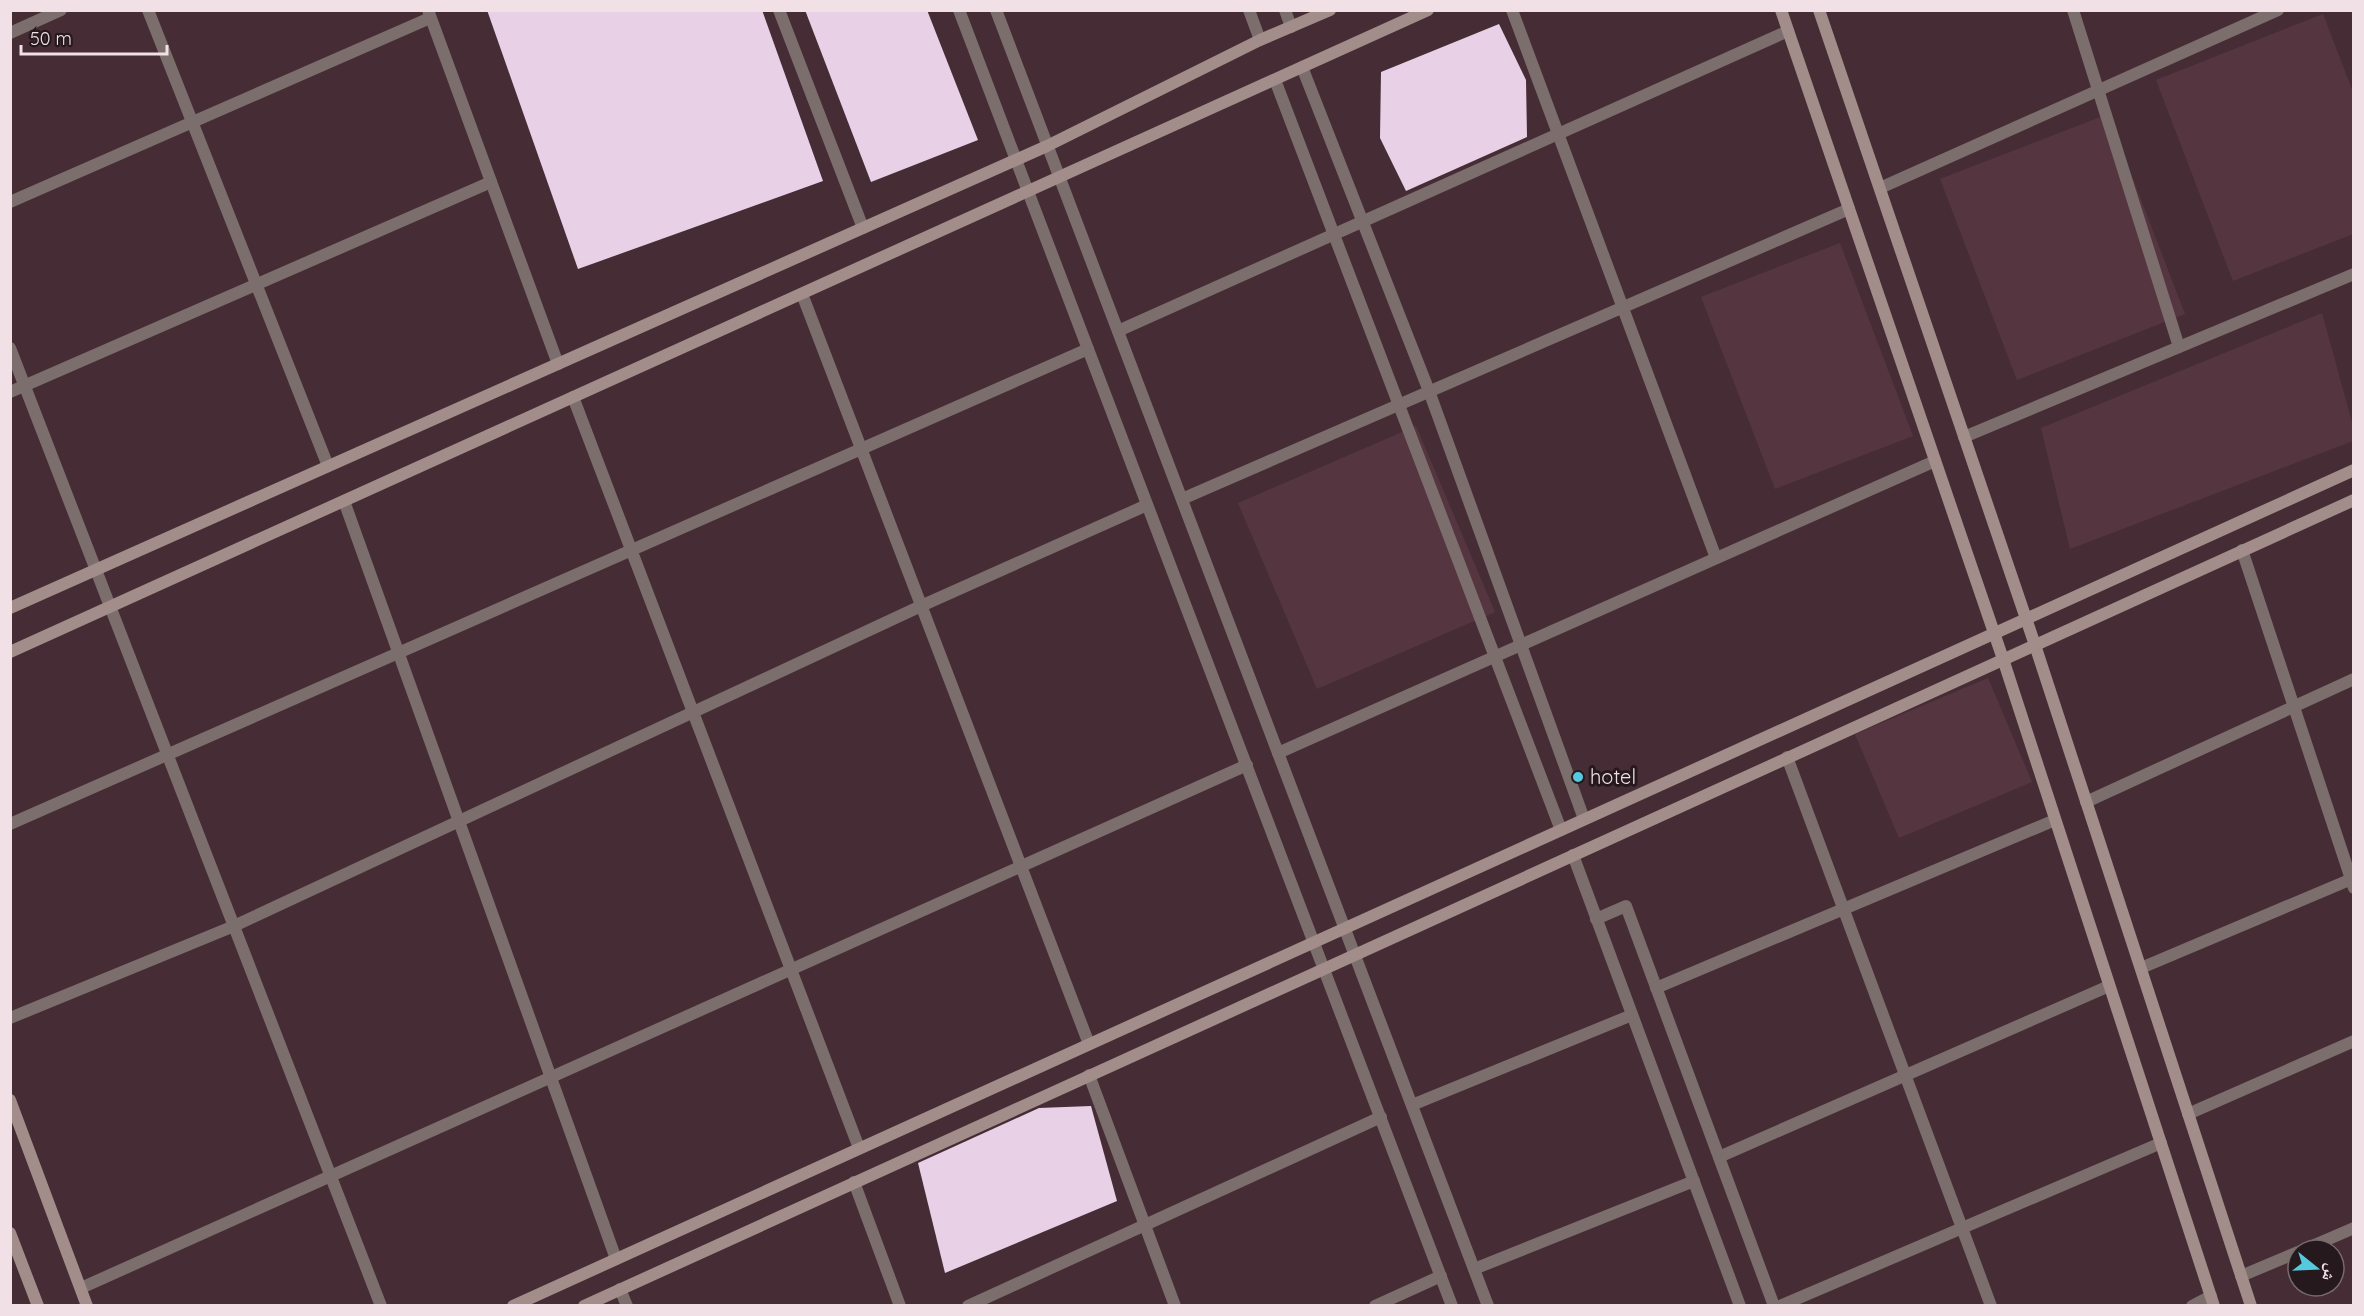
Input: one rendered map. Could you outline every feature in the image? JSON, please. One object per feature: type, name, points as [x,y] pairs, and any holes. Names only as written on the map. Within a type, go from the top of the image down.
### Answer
[{"type":"main road","points":[[10,608],[1047,146],[1260,40],[1330,10]]},
{"type":"main road","points":[[10,652],[1428,10]]},
{"type":"main road","points":[[1781,10],[2003,659],[2213,1301]]},
{"type":"main road","points":[[1821,11],[2035,645],[2251,1305]]},
{"type":"main road","points":[[513,1305],[2354,470]]},
{"type":"main road","points":[[584,1305],[2354,500]]},
{"type":"main road","points":[[10,1101],[87,1305]]},
{"type":"main road","points":[[10,1233],[38,1305]]},
{"type":"street","points":[[10,33],[60,10]]},
{"type":"street","points":[[148,10],[328,466]]},
{"type":"street","points":[[779,10],[863,228]]},
{"type":"street","points":[[959,10],[1452,1305]]},
{"type":"street","points":[[996,10],[1488,1305]]},
{"type":"street","points":[[1249,10],[1260,40]]},
{"type":"street","points":[[1285,10],[1291,27]]},
{"type":"street","points":[[1512,10],[1716,558]]},
{"type":"street","points":[[2073,10],[2179,347]]},
{"type":"street","points":[[1880,188],[2278,10]]},
{"type":"street","points":[[10,202],[429,14],[558,364]]},
{"type":"street","points":[[1118,331],[1788,31]]},
{"type":"street","points":[[1302,67],[1429,391],[1584,819]]},
{"type":"street","points":[[1275,80],[1336,234],[1561,830]]},
{"type":"street","points":[[10,392],[491,182]]},
{"type":"street","points":[[1182,499],[1849,209]]},
{"type":"street","points":[[1964,437],[2354,274]]},
{"type":"street","points":[[802,294],[1089,1044]]},
{"type":"street","points":[[10,348],[381,1305]]},
{"type":"street","points":[[10,824],[1088,349]]},
{"type":"street","points":[[573,397],[860,1148]]},
{"type":"street","points":[[1278,753],[1935,461]]},
{"type":"street","points":[[344,501],[616,1259]]},
{"type":"street","points":[[10,1018],[234,926],[921,606],[1147,505]]},
{"type":"street","points":[[2141,968],[2352,882],[2242,550]]},
{"type":"street","points":[[2086,802],[2293,705],[2354,679]]},
{"type":"street","points":[[1787,757],[1991,1305]]},
{"type":"street","points":[[81,1288],[1246,765]]},
{"type":"street","points":[[1656,988],[2055,820]]},
{"type":"street","points":[[1573,855],[1740,1305]]},
{"type":"street","points":[[1596,919],[1626,906],[1774,1305]]},
{"type":"street","points":[[1719,1157],[2109,986]]},
{"type":"street","points":[[1412,1105],[1632,1015]]},
{"type":"street","points":[[2188,1114],[2354,1041]]},
{"type":"street","points":[[1089,1075],[1175,1305]]},
{"type":"street","points":[[968,1305],[1381,1117]]},
{"type":"street","points":[[1780,1305],[2161,1143]]},
{"type":"street","points":[[1474,1269],[1694,1181]]},
{"type":"street","points":[[854,1182],[900,1305]]},
{"type":"street","points":[[2330,1238],[2354,1228]]},
{"type":"street","points":[[2241,1276],[2286,1257]]},
{"type":"street","points":[[1375,1305],[1441,1276]]},
{"type":"street","points":[[620,1289],[627,1305]]},
{"type":"street","points":[[2192,1305],[2213,1301]]},
{"type":"shaded area","points":[[2323,14],[2353,92],[2353,234],[2233,281],[2156,80]]},
{"type":"shaded area","points":[[2108,114],[2185,314],[2017,380],[1940,179]]},
{"type":"shaded area","points":[[1840,243],[1913,436],[1775,489],[1701,297]]},
{"type":"shaded area","points":[[2322,313],[2353,426],[2353,441],[2070,549],[2041,428]]},
{"type":"shaded area","points":[[1416,426],[1495,612],[1317,689],[1238,503]]},
{"type":"shaded area","points":[[1988,678],[2032,782],[1899,838],[1855,734]]},
{"type":"building","points":[[487,10],[762,10],[823,181],[578,269]]},
{"type":"building","points":[[805,10],[927,10],[978,140],[871,182]]},
{"type":"building","points":[[1499,24],[1526,80],[1527,137],[1406,191],[1380,138],[1381,72]]},
{"type":"building","points":[[1091,1106],[1117,1201],[945,1273],[918,1163],[1039,1108]]},
{"type":"place","name":"hotel","points":[[1578,777]]}]
